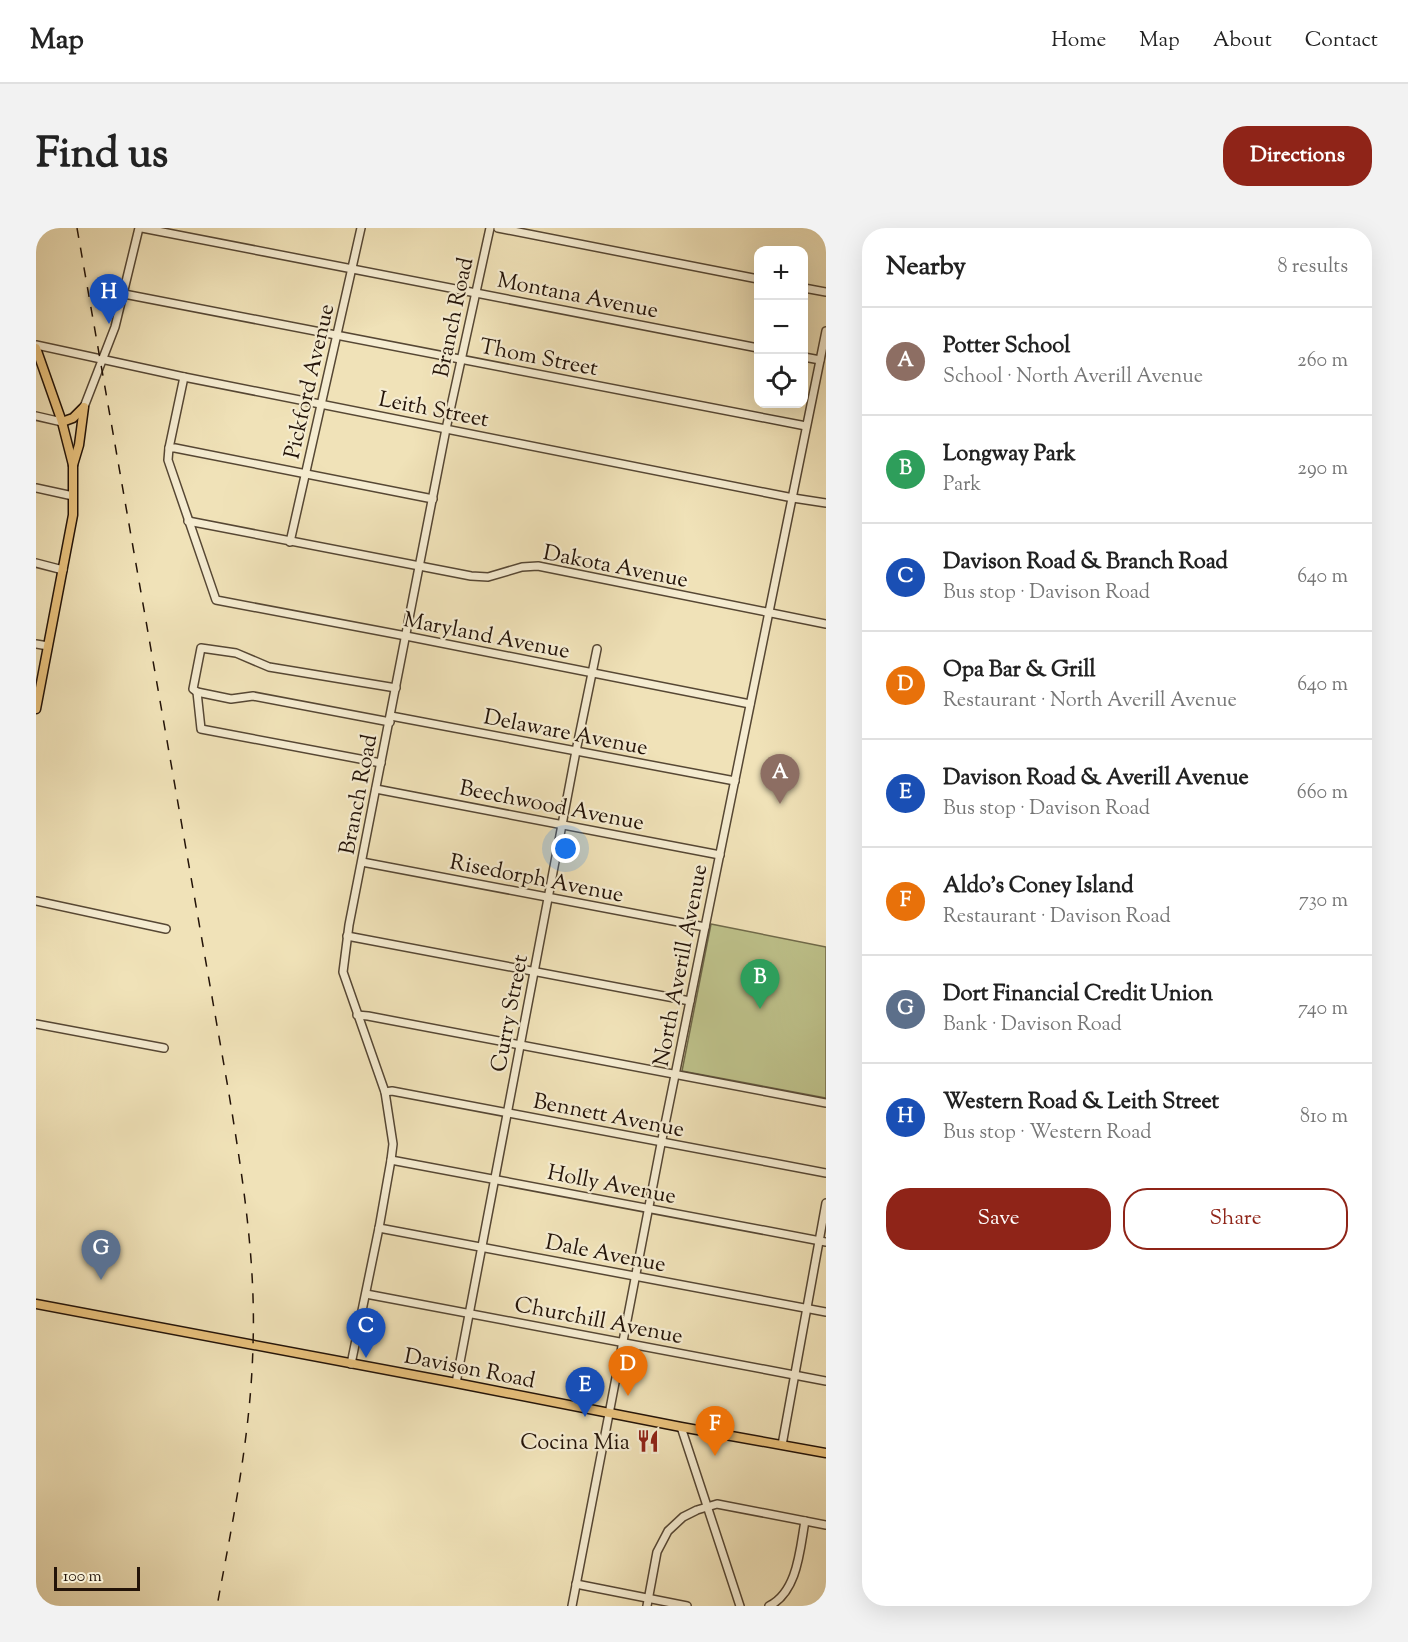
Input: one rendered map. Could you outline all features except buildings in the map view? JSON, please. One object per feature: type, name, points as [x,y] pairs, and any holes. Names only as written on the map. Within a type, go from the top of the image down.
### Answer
[{"type":"main road","points":[[36,346],[62,422],[73,465],[73,515],[36,709]]},
{"type":"main road","points":[[62,422],[73,418],[84,407]]},
{"type":"main road","points":[[73,465],[79,445],[84,407]]},
{"type":"main road","name":"Davison Road","points":[[36,1304],[826,1453]]},
{"type":"street","name":"Montana Avenue","points":[[141,228],[754,347]]},
{"type":"street","points":[[84,407],[115,327],[141,228]]},
{"type":"street","name":"Pickford Avenue","points":[[290,542],[361,228]]},
{"type":"street","name":"Branch Road","points":[[351,1364],[379,1228],[393,1144],[385,1092],[343,972],[347,936],[446,429],[490,228]]},
{"type":"street","points":[[498,228],[754,278]]},
{"type":"street","points":[[808,289],[826,292]]},
{"type":"street","name":"Thom Street","points":[[124,294],[806,426]]},
{"type":"street","name":"North Averill Avenue","points":[[572,1606],[635,1276],[826,331]]},
{"type":"street","name":"Leith Street","points":[[36,346],[826,503]]},
{"type":"street","points":[[808,358],[820,360]]},
{"type":"street","points":[[184,377],[168,460],[188,521]]},
{"type":"street","points":[[36,416],[62,422]]},
{"type":"street","points":[[169,448],[433,498]]},
{"type":"street","points":[[36,488],[73,496]]},
{"type":"street","name":"Dakota Avenue","points":[[188,521],[471,576],[488,577],[522,567],[538,566],[826,624]]},
{"type":"street","name":"Maryland Avenue","points":[[188,521],[216,600],[750,704]]},
{"type":"street","points":[[36,563],[63,570]]},
{"type":"street","points":[[36,644],[48,646]]},
{"type":"street","points":[[381,763],[201,729],[197,692],[193,689],[201,648],[236,653],[269,667],[396,688]]},
{"type":"street","name":"Curry Street","points":[[456,1383],[597,649]]},
{"type":"street","name":"Delaware Avenue","points":[[197,692],[231,699],[253,696],[576,751],[735,781]]},
{"type":"street","name":"Beechwood Avenue","points":[[376,789],[720,855]]},
{"type":"street","name":"Risedorph Avenue","points":[[362,862],[705,927]]},
{"type":"street","points":[[36,901],[166,929]]},
{"type":"street","points":[[347,936],[690,1001]]},
{"type":"street","points":[[357,1015],[826,1103]]},
{"type":"street","points":[[36,1024],[164,1048]]},
{"type":"street","name":"Bennett Avenue","points":[[385,1092],[392,1091],[826,1173]]},
{"type":"street","name":"Holly Avenue","points":[[391,1160],[823,1242]]},
{"type":"street","points":[[782,1445],[807,1308],[823,1242],[826,1203]]},
{"type":"street","name":"Dale Avenue","points":[[379,1228],[826,1312]]},
{"type":"street","name":"Churchill Avenue","points":[[366,1294],[826,1381]]},
{"type":"street","points":[[681,1427],[740,1606]]},
{"type":"street","points":[[647,1606],[657,1552],[668,1531],[683,1517],[707,1506],[717,1504],[826,1525]]},
{"type":"street","points":[[769,1606],[774,1604],[786,1591],[796,1569],[805,1521]]},
{"type":"street","points":[[576,1584],[687,1606]]},
{"type":"green space","points":[[711,924],[826,947],[826,1098],[682,1071]]},
{"type":"railway","points":[[77,228],[228,1088],[247,1216],[253,1313],[252,1378],[240,1476],[217,1606]]},
{"type":"place","name":"Western Road & Leith Street","points":[[109,324]]},
{"type":"place","name":"Potter School","points":[[780,804]]},
{"type":"place","name":"Longway Park","points":[[760,1009]]},
{"type":"place","name":"Dort Financial Credit Union","points":[[101,1280]]},
{"type":"place","name":"Davison Road & Branch Road","points":[[366,1358]]},
{"type":"place","name":"Opa Bar & Grill","points":[[628,1396]]},
{"type":"place","name":"Davison Road & Averill Avenue","points":[[585,1417]]},
{"type":"place","name":"Cocina Mia","points":[[648,1441]]},
{"type":"place","name":"Aldo's Coney Island","points":[[715,1456]]}]
